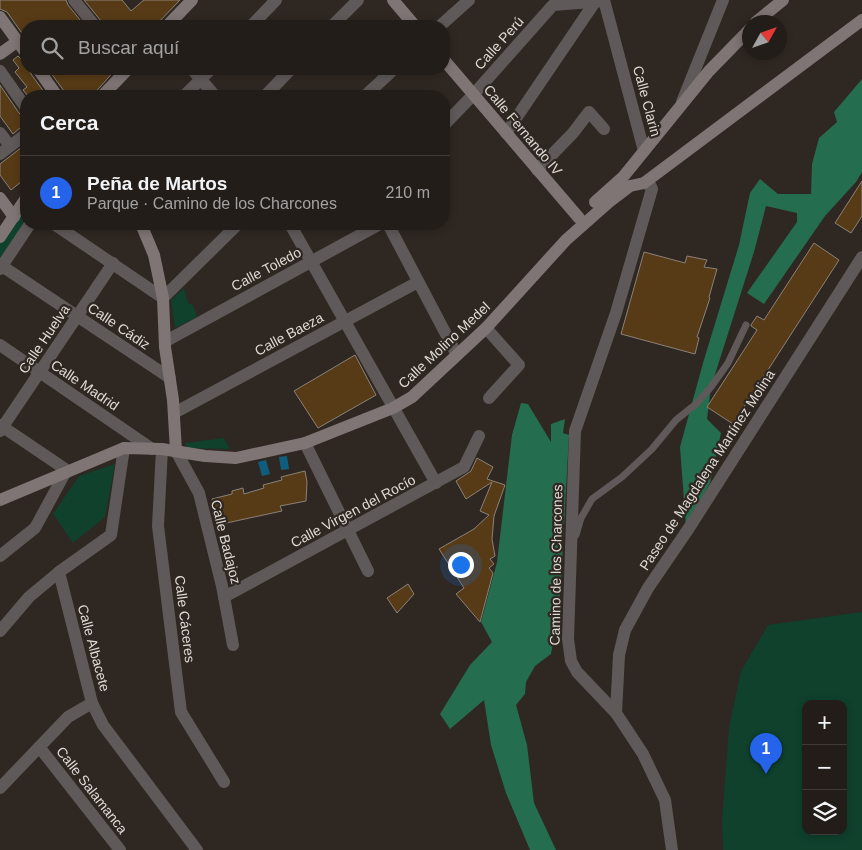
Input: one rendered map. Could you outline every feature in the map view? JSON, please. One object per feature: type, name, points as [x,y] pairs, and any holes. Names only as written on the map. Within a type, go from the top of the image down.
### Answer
[{"type":"street","points":[[74,0],[90,20]]},
{"type":"street","points":[[173,20],[192,0]]},
{"type":"street","points":[[257,20],[276,0]]},
{"type":"street","points":[[338,20],[358,0]]},
{"type":"street","points":[[393,0],[410,20]]},
{"type":"street","points":[[447,20],[469,0]]},
{"type":"street","points":[[679,109],[723,0]]},
{"type":"street","points":[[765,15],[783,0]]},
{"type":"street","points":[[506,133],[601,1]]},
{"type":"street","name":"Calle Perú","points":[[450,119],[473,95],[553,2],[601,1]]},
{"type":"street","name":"Calle Clarin","points":[[566,240],[565,235],[578,218],[623,177],[644,152],[601,1]]},
{"type":"street","points":[[0,16],[20,44]]},
{"type":"street","name":"Calle Molino Medel","points":[[0,500],[124,448],[157,449],[205,456],[236,458],[305,443],[394,408],[412,397],[486,328],[566,240],[620,192],[630,186],[644,183],[862,20]]},
{"type":"street","points":[[644,152],[709,71],[742,37]]},
{"type":"street","points":[[0,54],[18,41]]},
{"type":"street","name":"Calle Fernando IV","points":[[450,67],[578,218]]},
{"type":"street","points":[[0,71],[20,99]]},
{"type":"street","points":[[42,75],[53,90]]},
{"type":"street","points":[[108,90],[122,75]]},
{"type":"street","points":[[197,75],[210,90]]},
{"type":"street","points":[[190,90],[205,75]]},
{"type":"street","points":[[270,90],[285,75]]},
{"type":"street","points":[[371,90],[388,75]]},
{"type":"street","points":[[537,170],[573,133],[585,108],[604,129]]},
{"type":"street","points":[[0,132],[5,150],[20,139]]},
{"type":"street","name":"Camino de los Charcones","points":[[644,183],[650,185],[652,189],[616,314],[575,432],[568,639],[571,661],[577,672],[616,713],[643,754],[665,800],[672,850]]},
{"type":"street","points":[[0,198],[14,217]]},
{"type":"street","points":[[0,237],[20,208]]},
{"type":"street","points":[[1,267],[26,230]]},
{"type":"street","points":[[63,230],[163,298]]},
{"type":"street","points":[[144,230],[154,255],[163,298],[165,347],[174,413],[176,451]]},
{"type":"street","points":[[163,298],[232,230]]},
{"type":"street","points":[[293,230],[436,483]]},
{"type":"street","name":"Calle Toledo","points":[[166,341],[369,230]]},
{"type":"street","points":[[391,230],[457,355]]},
{"type":"street","name":"Paseo de Magdalena Martínez Molina","points":[[616,713],[620,655],[625,630],[648,588],[689,528],[862,257]]},
{"type":"street","name":"Calle Huelva","points":[[1,428],[113,263]]},
{"type":"street","name":"Calle Cádiz","points":[[1,267],[170,378]]},
{"type":"street","name":"Calle Baeza","points":[[174,413],[418,282]]},
{"type":"street","points":[[486,328],[519,365],[489,398]]},
{"type":"street","name":"Calle Madrid","points":[[0,345],[157,449]]},
{"type":"street","points":[[0,556],[35,528],[67,472],[1,428]]},
{"type":"street","name":"Calle Virgen del Rocío","points":[[224,597],[464,467],[479,436]]},
{"type":"street","points":[[305,443],[368,571]]},
{"type":"street","points":[[0,631],[29,597],[59,572],[111,535],[124,448]]},
{"type":"street","name":"Calle Cáceres","points":[[157,449],[158,526],[181,712],[224,782]]},
{"type":"street","name":"Calle Badajoz","points":[[176,451],[199,493],[224,597],[233,645]]},
{"type":"street","name":"Calle Albacete","points":[[59,572],[92,703],[103,725],[197,850]]},
{"type":"street","points":[[0,788],[68,717],[92,703]]},
{"type":"street","name":"Calle Salamanca","points":[[40,748],[120,850]]},
{"type":"lane","points":[[572,548],[581,518],[592,499],[622,477],[652,449],[676,420],[696,404],[712,387],[728,363],[746,325]]},
{"type":"green space","points":[[862,79],[862,172],[856,182],[825,216],[764,304],[747,293],[797,222],[797,213],[766,206],[754,252],[711,387],[707,419],[721,433],[710,483],[686,527],[680,447],[739,245],[750,193],[760,179],[778,194],[811,194],[812,164],[819,138],[837,122],[834,112]]},
{"type":"green space","points":[[20,213],[20,230],[22,230],[0,266],[0,243]]},
{"type":"green space","points":[[184,288],[188,303],[193,305],[197,317],[175,328],[171,300]]},
{"type":"green space","points":[[521,403],[528,404],[551,442],[551,424],[565,419],[563,433],[569,435],[561,581],[558,616],[551,654],[535,666],[526,682],[525,694],[516,705],[527,745],[534,803],[556,850],[530,850],[506,793],[491,745],[484,700],[450,729],[440,714],[470,665],[492,642],[481,622],[497,562],[512,435]]},
{"type":"green space","points":[[224,438],[230,449],[187,448],[185,443]]},
{"type":"green space","points":[[115,464],[105,517],[73,543],[53,514],[79,476]]},
{"type":"green space","points":[[862,612],[862,850],[723,850],[722,821],[729,727],[741,671],[768,625]]},
{"type":"water","points":[[287,456],[289,469],[281,470],[279,457]]},
{"type":"water","points":[[266,460],[270,474],[262,476],[258,462]]},
{"type":"building","points":[[0,0],[66,0],[80,20],[20,20],[20,30],[7,12],[0,9]]},
{"type":"building","points":[[84,0],[122,0],[131,11],[144,0],[180,0],[161,20],[100,20]]},
{"type":"building","points":[[18,56],[20,58],[20,75],[32,75],[43,90],[23,90],[27,87],[15,72],[19,68],[13,60]]},
{"type":"building","points":[[52,75],[111,75],[97,90],[63,90]]},
{"type":"building","points":[[0,85],[20,114],[20,128],[13,134],[0,116]]},
{"type":"building","points":[[20,149],[20,183],[11,190],[0,175],[0,164]]},
{"type":"building","points":[[862,181],[862,216],[851,233],[835,223]]},
{"type":"building","points":[[814,243],[839,260],[733,424],[707,407],[757,330],[751,325],[757,316],[764,320]]},
{"type":"building","points":[[644,252],[685,263],[687,256],[707,260],[704,267],[717,269],[697,337],[699,338],[695,354],[621,334]]},
{"type":"building","points":[[355,355],[376,395],[318,428],[294,391]]},
{"type":"building","points":[[477,458],[493,467],[487,479],[505,485],[494,516],[492,539],[495,556],[490,559],[494,564],[489,568],[493,573],[480,622],[456,594],[464,588],[439,549],[474,529],[489,515],[480,511],[492,482],[466,499],[456,481],[471,471]]},
{"type":"building","points":[[305,471],[307,482],[306,501],[280,506],[282,511],[217,525],[212,499],[232,494],[232,491],[243,488],[244,494],[264,488],[263,485],[282,480],[281,477]]},
{"type":"building","points":[[408,584],[414,594],[397,613],[387,598]]},
{"type":"place","name":"Peña de Martos","points":[[766,774]]}]
